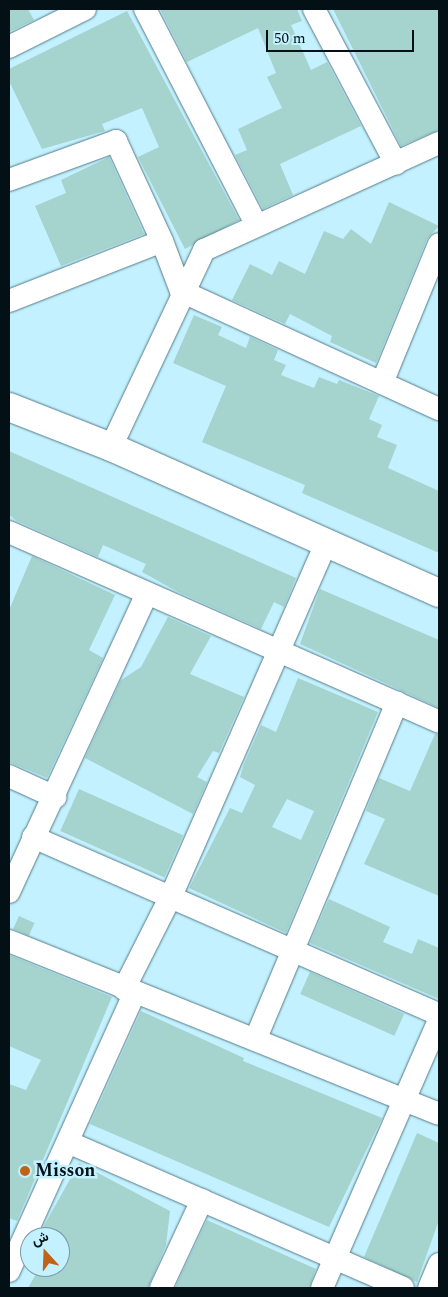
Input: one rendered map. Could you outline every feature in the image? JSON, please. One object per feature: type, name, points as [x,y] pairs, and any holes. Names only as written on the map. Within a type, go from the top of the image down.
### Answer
[{"type":"main road","points":[[9,407],[111,447],[439,593]]},
{"type":"street","points":[[9,47],[85,9]]},
{"type":"street","points":[[145,9],[256,224]]},
{"type":"street","points":[[314,9],[396,164]]},
{"type":"street","points":[[9,180],[116,141],[162,241],[181,291],[439,408]]},
{"type":"street","points":[[111,447],[181,291],[204,250],[256,224],[396,164],[439,143]]},
{"type":"street","points":[[9,301],[162,241]]},
{"type":"street","points":[[382,383],[439,244]]},
{"type":"street","points":[[9,532],[148,593],[281,648],[439,722]]},
{"type":"street","points":[[9,1271],[70,1143],[129,991],[326,543]]},
{"type":"street","points":[[9,892],[148,593]]},
{"type":"street","points":[[256,1038],[292,948],[397,702]]},
{"type":"street","points":[[9,776],[55,796]]},
{"type":"street","points":[[33,837],[172,894],[439,1014]]},
{"type":"street","points":[[9,941],[129,991],[256,1038],[405,1098],[439,1114]]},
{"type":"street","points":[[322,1288],[439,1020]]},
{"type":"street","points":[[70,1143],[334,1260],[402,1288]]},
{"type":"street","points":[[161,1288],[202,1200]]},
{"type":"street","points":[[429,1288],[439,1264]]},
{"type":"building","points":[[9,9],[28,9],[34,20],[9,32]]},
{"type":"building","points":[[160,9],[297,9],[302,21],[291,25],[311,70],[327,62],[361,126],[280,164],[293,195],[263,209],[235,155],[247,150],[238,129],[282,108],[267,77],[276,73],[258,28],[187,62]]},
{"type":"building","points":[[333,9],[439,9],[439,130],[401,146]]},
{"type":"building","points":[[127,11],[239,220],[185,249],[138,157],[159,147],[142,108],[102,124],[105,131],[42,149],[9,81],[9,69]]},
{"type":"building","points":[[109,157],[144,234],[61,266],[35,206],[66,193],[61,180]]},
{"type":"building","points":[[389,202],[439,226],[427,239],[376,363],[330,342],[332,336],[290,314],[285,324],[232,300],[250,264],[272,275],[279,261],[305,274],[324,231],[343,239],[351,229],[371,244]]},
{"type":"building","points":[[194,315],[222,327],[218,335],[246,348],[250,337],[278,350],[274,360],[286,365],[281,375],[314,388],[319,377],[337,384],[339,380],[379,396],[369,419],[382,425],[377,437],[397,445],[388,468],[439,491],[439,553],[302,493],[305,485],[202,442],[226,386],[173,363]]},
{"type":"building","points":[[9,451],[296,578],[284,607],[274,602],[261,629],[178,592],[142,572],[146,564],[103,545],[98,557],[17,521],[9,515]]},
{"type":"building","points":[[32,556],[115,595],[89,650],[103,658],[47,778],[9,762],[9,610]]},
{"type":"building","points":[[320,589],[439,640],[439,708],[300,644]]},
{"type":"building","points":[[168,617],[211,636],[190,674],[244,697],[219,753],[213,751],[197,777],[207,782],[193,814],[85,758],[121,680],[141,667]]},
{"type":"building","points":[[298,678],[378,712],[286,933],[189,888],[230,808],[242,813],[255,785],[240,777],[261,725],[276,732]],"holes":[[[287,799],[314,811],[301,840],[272,827]]]},
{"type":"building","points":[[435,734],[439,735],[439,896],[364,864],[385,819],[366,811],[379,778],[410,791]]},
{"type":"building","points":[[79,789],[183,835],[164,877],[60,831]]},
{"type":"building","points":[[329,899],[390,927],[383,942],[412,954],[418,939],[439,948],[439,999],[310,943]]},
{"type":"building","points":[[19,916],[35,923],[29,936],[13,929]]},
{"type":"building","points":[[9,955],[112,997],[17,1221],[9,1218],[9,1084],[26,1090],[41,1060],[9,1046]]},
{"type":"building","points":[[310,972],[404,1014],[394,1036],[300,994]]},
{"type":"building","points":[[141,1011],[244,1058],[243,1061],[382,1118],[329,1227],[90,1124]]},
{"type":"building","points":[[417,1133],[439,1143],[439,1220],[417,1282],[364,1257]]},
{"type":"building","points":[[79,1163],[170,1211],[166,1245],[148,1288],[28,1288],[34,1277],[70,1277],[70,1227],[43,1227]]},
{"type":"building","points":[[207,1220],[316,1269],[309,1288],[175,1288]]},
{"type":"place","name":"Misson","points":[[25,1171]]}]
